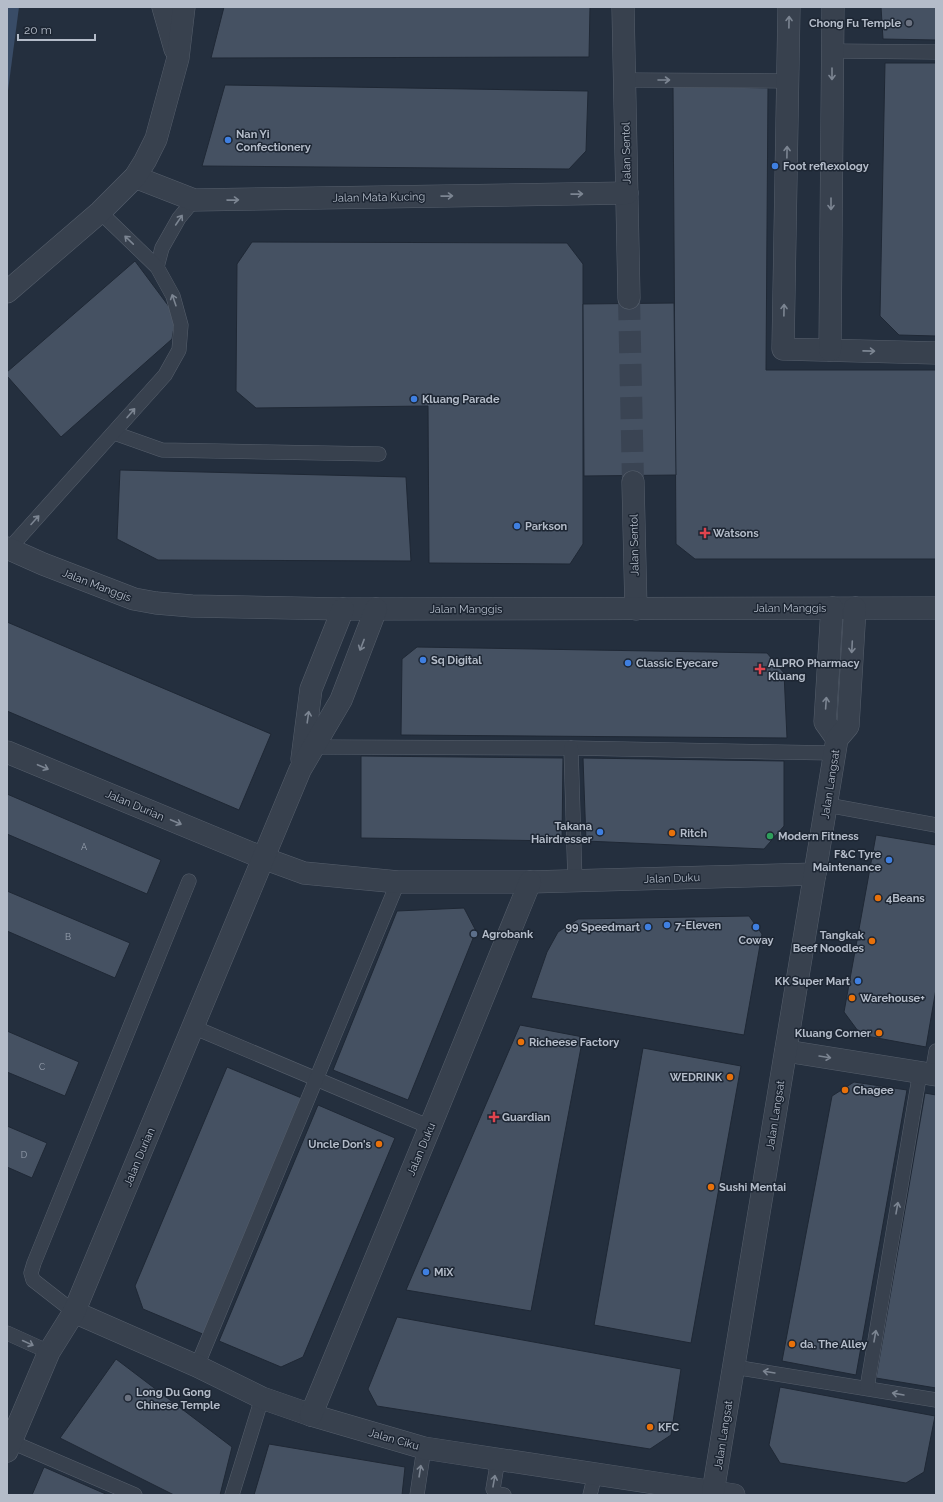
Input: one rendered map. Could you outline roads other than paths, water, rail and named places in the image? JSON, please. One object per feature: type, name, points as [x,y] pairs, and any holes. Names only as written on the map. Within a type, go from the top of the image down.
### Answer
[{"type":"street","points":[[163,7],[178,58]]},
{"type":"street","points":[[7,292],[100,212],[135,177],[156,138],[178,58],[184,7]]},
{"type":"street","name":"Jalan Sentol","points":[[623,7],[629,298]]},
{"type":"street","points":[[789,7],[783,349],[936,353]]},
{"type":"street","points":[[830,350],[832,7]]},
{"type":"street","name":"Jalan Mata Kucing","points":[[135,177],[194,200],[627,193]]},
{"type":"street","name":"Jalan Sentol","points":[[633,482],[636,608]]},
{"type":"street","name":"Jalan Manggis","points":[[8,549],[134,599],[156,603],[192,606],[343,609],[936,608]]},
{"type":"street","name":"Jalan Langsat","points":[[832,608],[825,722],[835,746]]},
{"type":"street","name":"Jalan Langsat","points":[[724,1494],[734,1367],[827,805],[835,746],[848,726],[855,608]]},
{"type":"street","name":"Jalan Durian","points":[[300,770],[311,689],[343,609]]},
{"type":"street","name":"Jalan Durian","points":[[8,1444],[49,1352],[74,1312],[300,770],[341,700],[376,609]]},
{"type":"street","name":"Jalan Durian","points":[[7,752],[263,858]]},
{"type":"street","name":"Jalan Duku","points":[[263,858],[304,873],[398,882],[530,882],[815,874]]},
{"type":"street","name":"Jalan Duku","points":[[311,1414],[530,882]]},
{"type":"street","points":[[786,1051],[929,1074]]},
{"type":"street","name":"Jalan Ciku","points":[[74,1312],[197,1366],[262,1398],[424,1448],[724,1494]]},
{"type":"lane","points":[[832,51],[936,52]]},
{"type":"lane","points":[[624,80],[788,81]]},
{"type":"lane","points":[[157,267],[162,248],[179,218],[194,200]]},
{"type":"lane","points":[[8,549],[165,375],[179,350],[181,325],[176,306],[173,296],[157,267],[100,212]]},
{"type":"lane","points":[[114,433],[162,450],[379,454]]},
{"type":"lane","points":[[313,747],[571,748],[835,746]]},
{"type":"lane","points":[[571,748],[575,881]]},
{"type":"lane","points":[[827,805],[936,825]]},
{"type":"lane","points":[[74,1312],[33,1280],[31,1272],[189,881]]},
{"type":"lane","points":[[197,1366],[398,882]]},
{"type":"lane","points":[[193,1027],[430,1127]]},
{"type":"lane","points":[[867,1388],[929,1074],[936,1051]]},
{"type":"lane","points":[[7,1333],[49,1352]]},
{"type":"lane","points":[[734,1367],[936,1400]]},
{"type":"lane","points":[[232,1495],[262,1398]]},
{"type":"lane","points":[[8,1444],[135,1495]]},
{"type":"lane","points":[[416,1495],[424,1448]]},
{"type":"lane","points":[[498,1459],[493,1489],[498,1494],[504,1495]]},
{"type":"lane","points":[[590,1495],[595,1474]]},
{"type":"water","points":[[7,7],[19,7],[7,98]]},
{"type":"tunnel","points":[[629,298],[633,482]]},
{"type":"place","name":"Chong Fu Temple","points":[[909,23]]},
{"type":"place","name":"Nan Yi Confectionery","points":[[228,140]]},
{"type":"place","name":"Foot reflexology","points":[[775,166]]},
{"type":"place","name":"Kluang Parade","points":[[414,399]]},
{"type":"place","name":"Parkson","points":[[517,526]]},
{"type":"place","name":"Watsons","points":[[705,533]]},
{"type":"place","name":"Sq Digital","points":[[423,660]]},
{"type":"place","name":"Classic Eyecare","points":[[628,663]]},
{"type":"place","name":"ALPRO Pharmacy Kluang","points":[[760,669]]},
{"type":"place","name":"Takana Hairdresser","points":[[600,832]]},
{"type":"place","name":"Ritch","points":[[672,833]]},
{"type":"place","name":"Modern Fitness","points":[[770,836]]},
{"type":"place","name":"F&C Tyre Maintenance","points":[[889,860]]},
{"type":"place","name":"4Beans","points":[[878,898]]},
{"type":"place","name":"7-Eleven","points":[[667,925]]},
{"type":"place","name":"99 Speedmart","points":[[648,927]]},
{"type":"place","name":"Coway","points":[[756,927]]},
{"type":"place","name":"Agrobank","points":[[474,934]]},
{"type":"place","name":"Tangkak Beef Noodles","points":[[872,941]]},
{"type":"place","name":"KK Super Mart","points":[[858,981]]},
{"type":"place","name":"Warehouse+","points":[[852,998]]},
{"type":"place","name":"Kluang Corner","points":[[879,1033]]},
{"type":"place","name":"Richeese Factory","points":[[521,1042]]},
{"type":"place","name":"WEDRINK","points":[[730,1077]]},
{"type":"place","name":"Chagee","points":[[845,1090]]},
{"type":"place","name":"Guardian","points":[[494,1117]]},
{"type":"place","name":"Uncle Don's","points":[[379,1144]]},
{"type":"place","name":"Sushi Mentai","points":[[711,1187]]},
{"type":"place","name":"MiX","points":[[426,1272]]},
{"type":"place","name":"da. The Alley","points":[[792,1344]]},
{"type":"place","name":"Long Du Gong Chinese Temple","points":[[128,1398]]},
{"type":"place","name":"KFC","points":[[650,1427]]}]
